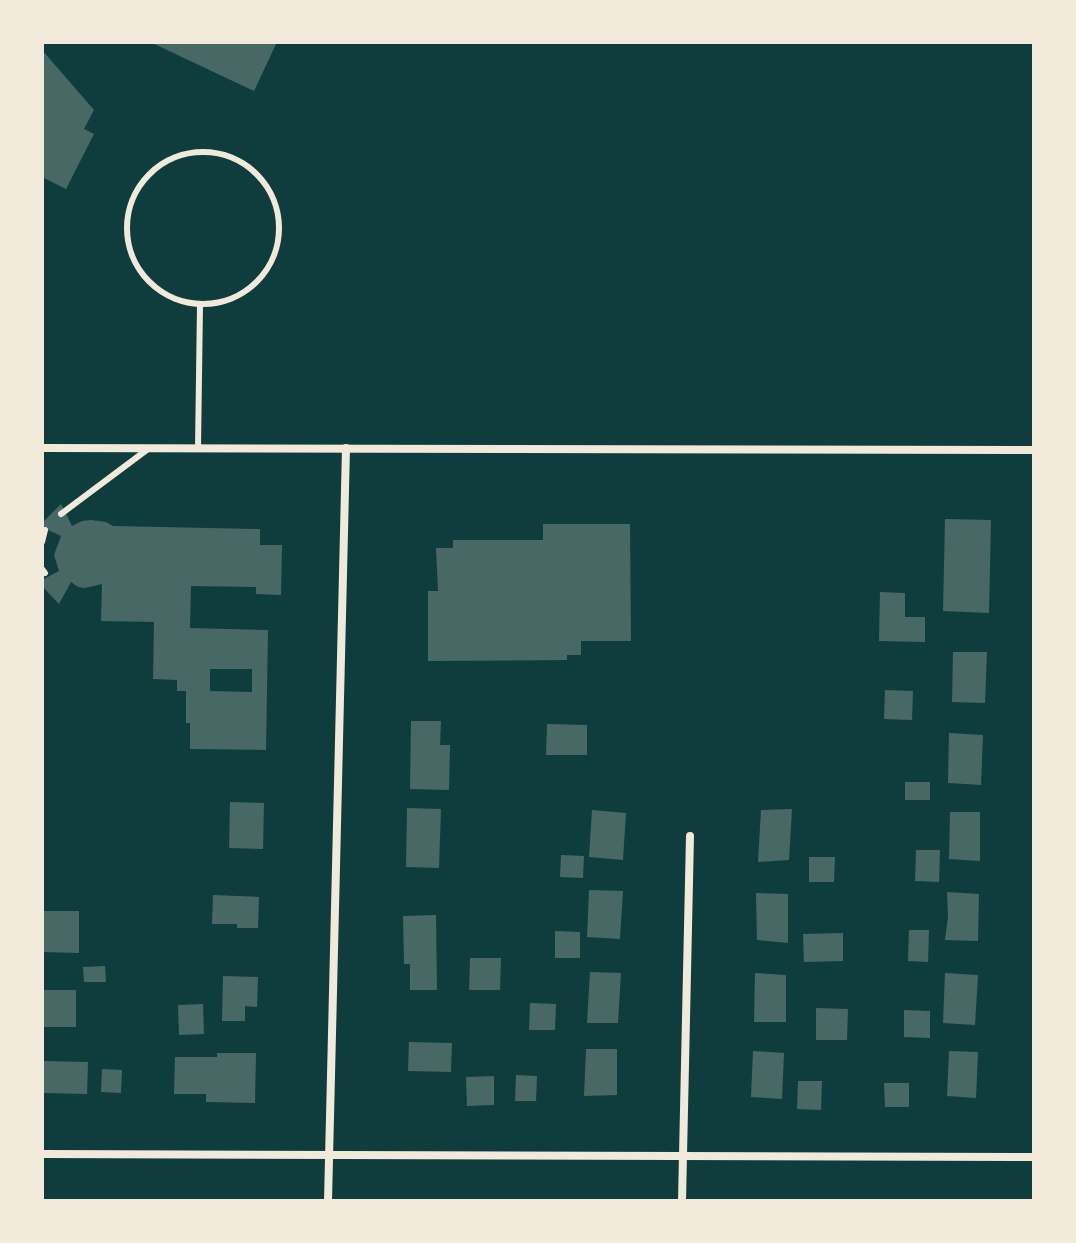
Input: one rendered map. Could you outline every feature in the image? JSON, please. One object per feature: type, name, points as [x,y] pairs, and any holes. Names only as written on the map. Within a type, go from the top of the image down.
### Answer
[{"type":"street","points":[[42,448],[1034,450]]},
{"type":"street","points":[[328,1201],[346,448]]},
{"type":"street","points":[[682,1201],[690,836]]},
{"type":"street","points":[[42,1154],[1034,1157]]},
{"type":"lane","points":[[209,152],[234,159],[256,173],[272,194],[279,220],[278,246],[267,270],[249,289],[226,301],[200,305],[176,300],[155,288],[139,270],[129,248],[126,224],[132,200],[144,179],[162,164],[185,154],[209,152]]},
{"type":"lane","points":[[198,448],[200,305]]},
{"type":"lane","points":[[61,514],[150,448]]},
{"type":"lane","points":[[42,542],[45,530]]},
{"type":"building","points":[[150,42],[277,42],[254,91]]},
{"type":"building","points":[[42,50],[94,110],[84,129],[94,134],[66,189],[42,177]]},
{"type":"building","points":[[61,504],[72,526],[91,520],[113,526],[260,529],[260,545],[282,545],[281,595],[256,594],[256,587],[191,586],[190,628],[268,630],[266,750],[190,749],[186,691],[177,691],[177,680],[153,679],[154,622],[101,621],[102,584],[85,588],[71,582],[59,604],[42,586],[42,580],[59,571],[54,555],[61,536],[42,527],[42,523]],"holes":[[[210,669],[252,669],[252,692],[210,691]]]},
{"type":"building","points":[[945,519],[991,520],[989,613],[943,611]]},
{"type":"building","points":[[543,524],[630,524],[631,641],[581,641],[581,655],[567,655],[567,660],[428,661],[428,591],[438,591],[436,548],[453,548],[453,540],[543,540]]},
{"type":"building","points":[[880,592],[905,593],[905,617],[925,617],[925,642],[879,641]]},
{"type":"building","points":[[953,652],[987,652],[985,703],[952,702]]},
{"type":"building","points":[[885,690],[913,691],[912,720],[884,719]]},
{"type":"building","points":[[411,721],[441,721],[440,745],[450,745],[449,790],[410,789]]},
{"type":"building","points":[[547,724],[587,725],[587,755],[546,755]]},
{"type":"building","points":[[949,733],[983,735],[981,785],[948,783]]},
{"type":"building","points":[[905,782],[930,782],[930,800],[905,800]]},
{"type":"building","points":[[230,802],[264,803],[263,849],[229,848]]},
{"type":"building","points":[[407,808],[441,809],[439,868],[406,867]]},
{"type":"building","points":[[792,809],[789,860],[758,862],[761,810]]},
{"type":"building","points":[[592,810],[626,813],[623,860],[589,857]]},
{"type":"building","points":[[950,812],[980,812],[980,861],[949,859]]},
{"type":"building","points":[[916,850],[940,850],[939,882],[915,881]]},
{"type":"building","points":[[561,855],[584,856],[583,878],[560,877]]},
{"type":"building","points":[[809,857],[835,857],[834,882],[809,882]]},
{"type":"building","points":[[589,890],[623,891],[620,939],[587,937]]},
{"type":"building","points":[[947,892],[979,894],[978,941],[945,940]]},
{"type":"building","points":[[756,893],[788,894],[788,943],[757,940]]},
{"type":"building","points":[[213,895],[259,897],[258,928],[212,924]]},
{"type":"building","points":[[43,911],[79,911],[79,953],[43,952]]},
{"type":"building","points":[[436,915],[437,990],[410,990],[410,964],[404,964],[403,916]]},
{"type":"building","points":[[909,930],[929,930],[928,962],[908,961]]},
{"type":"building","points":[[555,931],[580,932],[580,958],[555,958]]},
{"type":"building","points":[[843,933],[843,961],[804,962],[803,934]]},
{"type":"building","points":[[470,958],[501,958],[500,990],[469,990]]},
{"type":"building","points":[[105,966],[106,982],[84,982],[83,967]]},
{"type":"building","points":[[590,972],[621,973],[618,1023],[587,1023]]},
{"type":"building","points":[[755,973],[786,975],[786,1022],[754,1022]]},
{"type":"building","points":[[945,973],[978,975],[975,1025],[943,1023]]},
{"type":"building","points":[[223,976],[258,977],[257,1007],[245,1006],[245,1021],[222,1021]]},
{"type":"building","points":[[42,990],[76,990],[76,1027],[42,1027]]},
{"type":"building","points":[[530,1003],[556,1004],[555,1030],[529,1030]]},
{"type":"building","points":[[203,1004],[204,1034],[179,1035],[178,1005]]},
{"type":"building","points":[[816,1008],[848,1009],[847,1040],[816,1040]]},
{"type":"building","points":[[904,1010],[930,1011],[930,1038],[904,1037]]},
{"type":"building","points":[[409,1042],[452,1043],[451,1072],[408,1071]]},
{"type":"building","points":[[586,1049],[617,1049],[617,1095],[584,1096]]},
{"type":"building","points":[[753,1051],[784,1053],[782,1099],[751,1097]]},
{"type":"building","points":[[949,1051],[978,1052],[976,1098],[947,1096]]},
{"type":"building","points":[[217,1053],[256,1053],[255,1103],[206,1102],[206,1094],[174,1094],[175,1057],[217,1057]]},
{"type":"building","points":[[42,1061],[88,1062],[87,1094],[42,1093]]},
{"type":"building","points":[[102,1069],[122,1070],[121,1093],[101,1092]]},
{"type":"building","points":[[516,1075],[537,1076],[536,1101],[515,1101]]},
{"type":"building","points":[[494,1076],[494,1105],[467,1106],[466,1077]]},
{"type":"building","points":[[798,1081],[822,1081],[821,1110],[797,1109]]},
{"type":"building","points":[[884,1083],[909,1083],[909,1107],[885,1107]]}]
